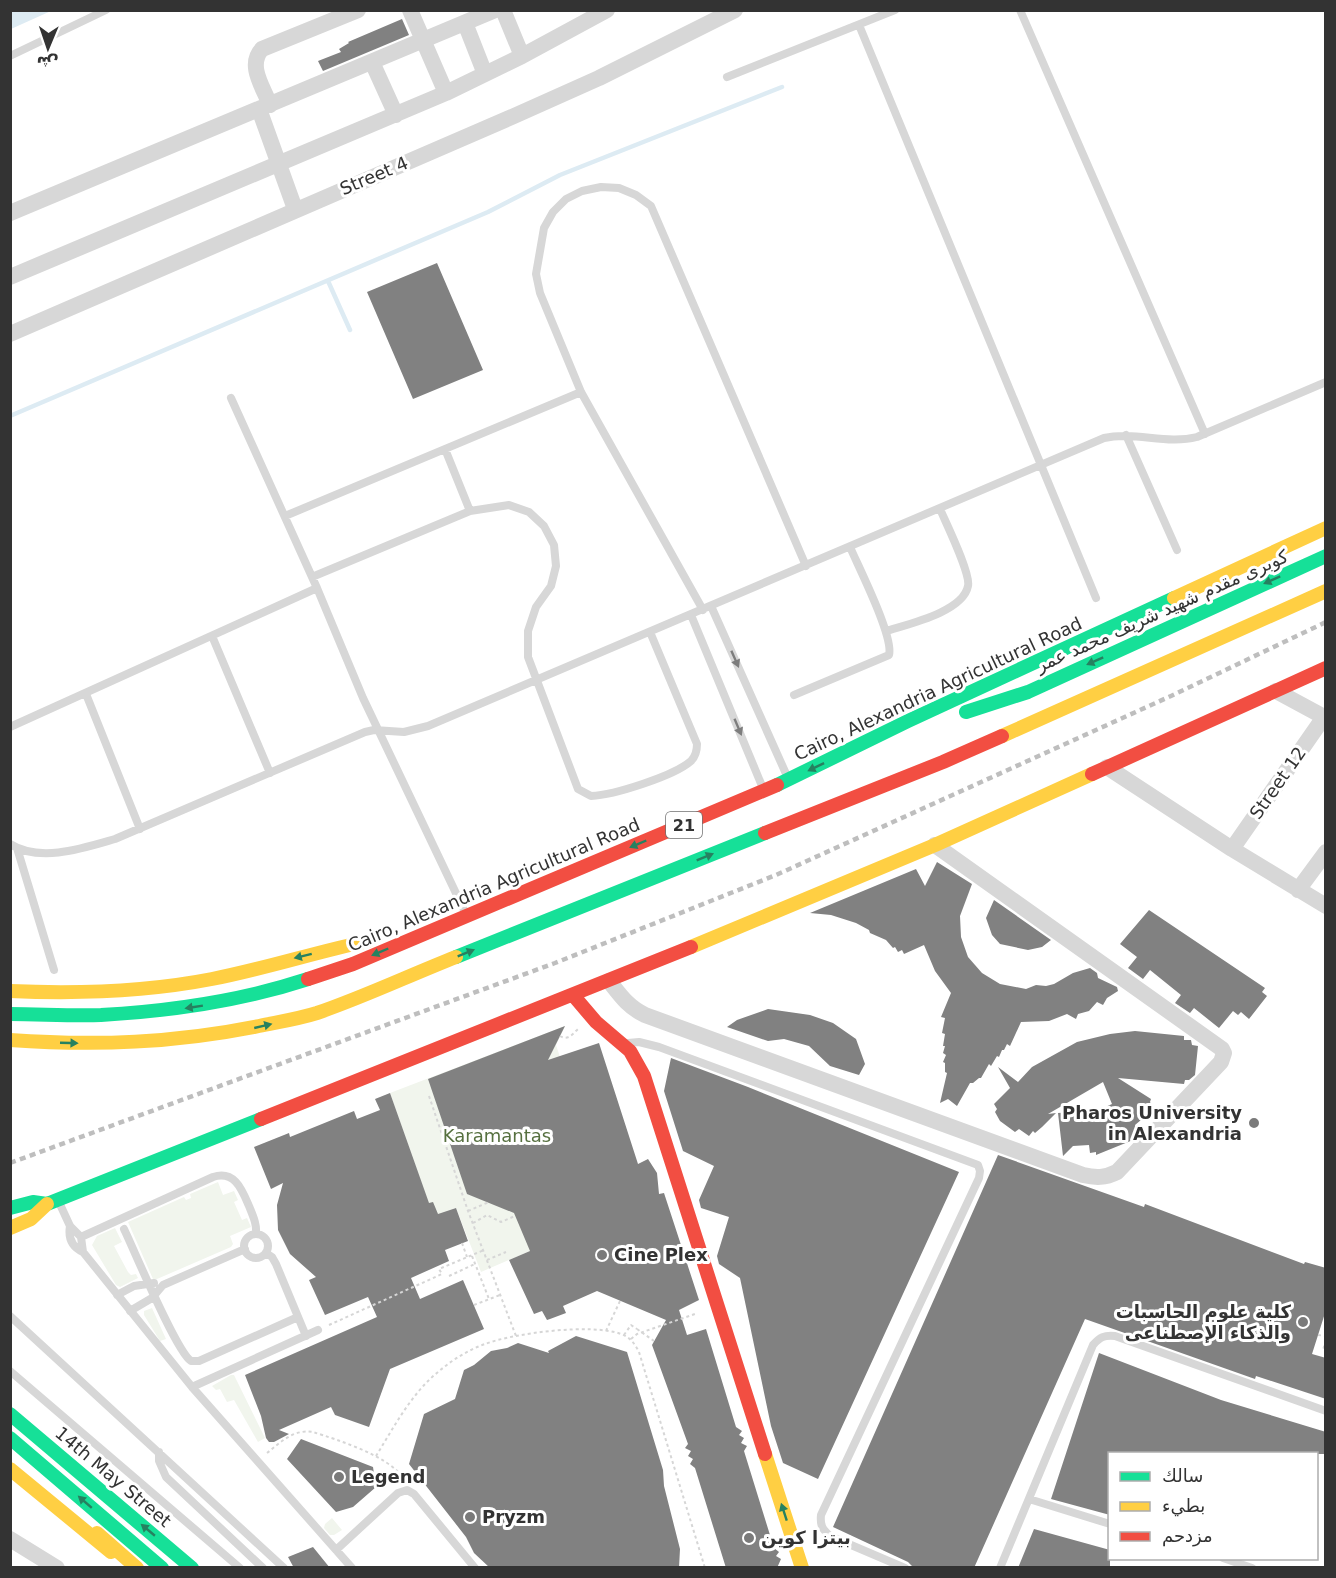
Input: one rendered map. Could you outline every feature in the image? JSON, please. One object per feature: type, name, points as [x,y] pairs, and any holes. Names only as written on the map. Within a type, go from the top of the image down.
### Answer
[{"type":"main road","name":"Cairo, Alexandria Agricultural Road","points":[[10,1014],[79,1016],[133,1014],[186,1008],[229,1000],[312,979],[789,780],[908,721],[1326,528]]},
{"type":"main road","name":"كوبرى مقدم شهيد شريف محمد عمر","points":[[908,721],[975,710],[1028,692],[1326,556]]},
{"type":"main road","name":"21","points":[[10,1040],[95,1044],[172,1040],[252,1029],[316,1014],[943,762],[1326,591]]},
{"type":"main road","points":[[10,1228],[32,1220],[53,1202],[609,981],[935,845],[1326,668]]},
{"type":"main road","points":[[10,991],[90,991],[164,985],[238,974],[349,945],[442,926]]},
{"type":"main road","points":[[569,996],[585,1022],[617,1046]]},
{"type":"main road","points":[[569,996],[617,1046],[639,1087],[802,1568]]},
{"type":"main road","points":[[10,1208],[33,1202],[53,1202]]},
{"type":"main road","points":[[712,1304],[789,1568]]},
{"type":"main road","name":"14th May Street","points":[[10,1414],[192,1568]]},
{"type":"main road","points":[[10,1438],[162,1568]]},
{"type":"main road","points":[[10,1456],[137,1568]]},
{"type":"main road","points":[[10,1469],[103,1546],[137,1568]]},
{"type":"street","points":[[296,209],[279,164],[255,67],[257,54],[269,45],[358,10]]},
{"type":"street","points":[[410,10],[446,93]]},
{"type":"street","points":[[10,213],[495,10]]},
{"type":"street","points":[[503,10],[522,56]]},
{"type":"street","points":[[10,277],[446,93],[522,56],[607,10]]},
{"type":"street","name":"Street 4","points":[[10,334],[599,78],[735,10]]},
{"type":"street","points":[[465,23],[485,74]]},
{"type":"street","points":[[372,62],[396,115]]},
{"type":"street","points":[[1276,691],[1325,718]]},
{"type":"street","name":"Street 12","points":[[1232,849],[1325,718]]},
{"type":"street","points":[[1107,767],[1232,849],[1326,906]]},
{"type":"street","points":[[609,981],[622,999],[633,1009],[645,1015],[1083,1175],[1095,1178],[1107,1177],[1117,1172],[1221,1062],[1224,1053],[935,845]]},
{"type":"street","points":[[1298,890],[1326,852]]},
{"type":"street","points":[[10,1487],[111,1568]]},
{"type":"street","points":[[10,1539],[57,1568]]},
{"type":"lane","points":[[10,56],[106,10]]},
{"type":"lane","points":[[727,78],[895,10]]},
{"type":"lane","points":[[1020,10],[1205,434]]},
{"type":"lane","points":[[859,25],[1096,598]]},
{"type":"lane","points":[[789,780],[707,608],[581,392],[540,293],[536,274],[544,228],[553,212],[566,199],[582,190],[601,187],[619,188],[636,195],[651,206],[806,566]]},
{"type":"lane","points":[[14,846],[33,853],[49,853],[115,839],[365,732],[404,732],[422,728],[1104,438],[1126,435],[1179,441],[1205,434],[1326,382]]},
{"type":"lane","points":[[285,516],[581,392]]},
{"type":"lane","points":[[231,398],[317,588],[346,660],[467,916]]},
{"type":"lane","points":[[1126,435],[1177,550]]},
{"type":"lane","points":[[445,448],[470,511]]},
{"type":"lane","points":[[312,577],[470,511],[509,505],[528,512],[544,526],[554,545],[556,566],[551,586],[536,607],[528,631],[528,657],[578,789],[582,793],[595,796],[620,791],[667,774],[693,758],[697,744],[651,632]]},
{"type":"lane","points":[[886,631],[952,608],[965,595],[969,585],[966,571],[939,508]]},
{"type":"lane","points":[[794,695],[889,655],[891,648],[886,631],[850,547]]},
{"type":"lane","points":[[10,727],[317,588]]},
{"type":"lane","points":[[690,615],[764,791]]},
{"type":"lane","points":[[212,636],[270,773]]},
{"type":"lane","points":[[86,694],[140,829]]},
{"type":"lane","points":[[14,846],[54,970]]},
{"type":"lane","points":[[617,1046],[639,1042],[659,1047],[978,1165],[979,1178],[821,1515],[820,1523],[830,1536],[904,1568]]},
{"type":"lane","points":[[81,1237],[213,1177],[222,1176],[235,1180],[241,1187],[255,1222],[256,1234]]},
{"type":"lane","points":[[53,1202],[81,1237],[83,1252]]},
{"type":"lane","points":[[70,1226],[71,1242],[83,1252],[192,1387],[352,1568]]},
{"type":"lane","points":[[124,1229],[185,1357],[193,1362],[298,1317]]},
{"type":"lane","points":[[256,1234],[264,1237],[268,1245],[266,1253],[254,1257],[247,1253],[245,1249],[248,1237],[256,1234]]},
{"type":"lane","points":[[130,1311],[155,1295],[163,1285],[245,1249]]},
{"type":"lane","points":[[266,1253],[276,1264],[306,1336]]},
{"type":"lane","points":[[117,1295],[134,1286],[149,1283],[163,1285]]},
{"type":"lane","points":[[10,1316],[284,1568]]},
{"type":"lane","points":[[192,1387],[318,1330]]},
{"type":"lane","points":[[1000,1568],[1093,1345],[1106,1335],[1115,1336],[1326,1411]]},
{"type":"lane","points":[[10,1371],[240,1568]]},
{"type":"lane","points":[[159,1452],[161,1469],[166,1477],[263,1568]]},
{"type":"lane","points":[[336,1550],[398,1493],[407,1490],[414,1494],[475,1568]]},
{"type":"lane","points":[[1029,1499],[1108,1523]]},
{"type":"lane","points":[[1229,1560],[1252,1568]]},
{"type":"path","points":[[560,1036],[570,1037],[585,1022]]},
{"type":"path","points":[[429,1096],[468,1210],[516,1336]]},
{"type":"path","points":[[468,1210],[489,1202]]},
{"type":"path","points":[[473,1223],[487,1215],[501,1222],[515,1216]]},
{"type":"path","points":[[462,1244],[467,1257]]},
{"type":"path","points":[[318,1330],[442,1274],[439,1269],[483,1250]]},
{"type":"path","points":[[487,1260],[506,1252]]},
{"type":"path","points":[[472,1256],[489,1299]]},
{"type":"path","points":[[449,1276],[475,1264]]},
{"type":"path","points":[[474,1305],[500,1295]]},
{"type":"path","points":[[606,1331],[620,1301]]},
{"type":"path","points":[[631,1340],[637,1334],[695,1314]]},
{"type":"path","points":[[624,1335],[631,1325],[654,1341]]},
{"type":"path","points":[[376,1456],[416,1394],[448,1363],[473,1348],[516,1336],[561,1330],[606,1331],[624,1335],[631,1340],[639,1352],[705,1568]]},
{"type":"path","points":[[1318,1335],[1326,1338],[1323,1350],[1326,1350]]},
{"type":"path","points":[[257,1461],[288,1437],[302,1431],[318,1433],[388,1462],[399,1472],[407,1490]]},
{"type":"green space","name":"Karamantas","points":[[565,1026],[556,1045],[600,1176],[530,1251],[481,1272],[456,1208],[433,1216],[390,1093]]},
{"type":"green space","points":[[218,1182],[223,1195],[234,1191],[238,1200],[234,1202],[242,1220],[247,1218],[251,1227],[230,1236],[233,1244],[231,1247],[153,1279],[128,1222],[184,1197],[186,1200],[191,1198],[190,1194]]},
{"type":"green space","points":[[115,1228],[122,1242],[114,1246],[128,1272],[131,1275],[136,1274],[138,1278],[120,1287],[116,1285],[92,1245],[97,1236]]},
{"type":"green space","points":[[152,1308],[166,1339],[160,1341],[144,1315],[144,1311]]},
{"type":"green space","points":[[234,1375],[265,1438],[258,1442],[234,1400],[227,1402],[220,1389],[216,1390],[212,1386]]},
{"type":"green space","points":[[332,1518],[342,1530],[330,1535],[324,1528]]},
{"type":"shaded area","points":[[11,10],[51,10],[51,11],[11,29]]},
{"type":"building","points":[[402,19],[409,35],[323,71],[318,61],[341,52],[339,49],[348,42]]},
{"type":"building","points":[[437,263],[483,370],[413,399],[367,292]]},
{"type":"building","points":[[937,862],[972,884],[960,916],[961,937],[968,957],[982,973],[1000,984],[1026,989],[1036,985],[1054,984],[1073,973],[1090,968],[1097,973],[1098,978],[1117,987],[1118,991],[1107,998],[1103,1005],[1097,1002],[1089,1011],[1078,1014],[1076,1019],[1067,1014],[1049,1021],[1021,1022],[1010,1046],[1007,1044],[991,1066],[989,1064],[981,1078],[970,1083],[957,1106],[948,1099],[940,1103],[947,1073],[943,1062],[946,1055],[943,1053],[945,1034],[942,1033],[945,1018],[941,1017],[951,993],[935,971],[924,945],[904,954],[902,950],[898,952],[886,940],[856,923],[831,915],[810,913],[916,869],[925,886]]},
{"type":"building","points":[[994,900],[1051,940],[1042,947],[1028,950],[1000,944],[992,935],[986,918]]},
{"type":"building","points":[[1149,910],[1265,988],[1262,992],[1267,996],[1249,1019],[1241,1012],[1238,1015],[1233,1011],[1219,1028],[1194,1008],[1190,1013],[1175,1003],[1181,995],[1150,970],[1143,979],[1128,968],[1137,957],[1120,944]]},
{"type":"building","points":[[768,1009],[810,1015],[833,1023],[856,1039],[865,1064],[859,1075],[830,1066],[809,1046],[784,1039],[768,1041],[727,1027],[737,1020]]},
{"type":"building","points":[[565,1026],[548,1060],[599,1043],[638,1164],[648,1159],[657,1173],[659,1194],[664,1193],[699,1300],[679,1310],[687,1335],[706,1329],[736,1427],[742,1431],[739,1435],[744,1438],[741,1443],[747,1446],[744,1451],[774,1548],[779,1552],[776,1556],[781,1559],[777,1568],[726,1568],[695,1468],[690,1464],[693,1459],[688,1456],[691,1451],[685,1448],[688,1444],[652,1345],[666,1320],[597,1291],[563,1306],[566,1313],[550,1319],[547,1320],[542,1311],[534,1314],[509,1260],[530,1251],[514,1213],[467,1194],[428,1079]]},
{"type":"building","points":[[1135,1031],[1184,1036],[1184,1040],[1191,1040],[1192,1045],[1198,1046],[1195,1075],[1185,1080],[1184,1084],[1118,1078],[1151,1099],[1150,1102],[1156,1113],[1147,1115],[1135,1125],[1138,1133],[1133,1140],[1096,1155],[1096,1152],[1090,1153],[1089,1145],[1073,1146],[1063,1156],[1058,1113],[1087,1111],[1088,1115],[1112,1104],[1103,1082],[1048,1114],[1056,1113],[1029,1136],[1019,1129],[1015,1132],[1000,1121],[994,1104],[1010,1088],[998,1067],[1018,1082],[1032,1067],[1077,1042]]},
{"type":"building","points":[[671,1058],[959,1172],[818,1479],[783,1463],[771,1426],[740,1278],[719,1264],[717,1256],[729,1217],[701,1208],[699,1200],[714,1166],[683,1151],[664,1091]]},
{"type":"building","points":[[390,1093],[429,1203],[433,1202],[438,1214],[456,1208],[468,1241],[445,1250],[449,1261],[411,1278],[420,1299],[463,1280],[484,1329],[390,1369],[369,1427],[335,1415],[331,1407],[279,1430],[289,1434],[274,1442],[269,1442],[245,1375],[377,1317],[368,1297],[325,1315],[309,1280],[316,1277],[290,1254],[278,1230],[277,1205],[283,1183],[271,1189],[254,1147],[289,1133],[290,1137],[354,1111],[357,1119],[380,1110],[375,1099]]},
{"type":"building","points":[[998,1155],[1144,1207],[1145,1204],[1304,1264],[1305,1262],[1326,1268],[1326,1310],[1312,1354],[1326,1358],[1326,1399],[1256,1376],[1255,1379],[1085,1319],[974,1568],[914,1568],[908,1562],[833,1527]]},
{"type":"building","points":[[576,1336],[627,1352],[663,1470],[664,1486],[680,1549],[679,1568],[490,1568],[474,1553],[466,1537],[409,1464],[424,1414],[455,1399],[464,1370],[491,1351],[518,1343],[549,1353],[548,1351]]},
{"type":"building","points":[[1099,1353],[1221,1400],[1326,1432],[1326,1454],[1318,1454],[1318,1452],[1108,1452],[1108,1514],[1051,1499]]},
{"type":"building","name":"Legend","points":[[301,1439],[373,1467],[376,1487],[353,1507],[336,1512],[287,1459]]},
{"type":"building","points":[[1034,1529],[1108,1549],[1108,1560],[1110,1560],[1110,1568],[1018,1568]]},
{"type":"building","points":[[313,1547],[330,1568],[294,1568],[288,1557]]},
{"type":"waterway","points":[[10,416],[488,212],[560,175],[782,87]]},
{"type":"waterway","points":[[328,281],[350,330]]},
{"type":"railway","points":[[10,1163],[555,963],[776,875],[1171,696],[1326,622]]},
{"type":"traffic: fast","points":[[966,712],[1028,692],[1326,556]]},
{"type":"traffic: fast","points":[[777,785],[908,721],[1174,598]]},
{"type":"traffic: fast","points":[[456,957],[765,833]]},
{"type":"traffic: fast","points":[[10,1014],[101,1015],[154,1011],[232,999],[308,979]]},
{"type":"traffic: fast","points":[[10,1208],[33,1202],[47,1204],[261,1119]]},
{"type":"traffic: fast","points":[[10,1414],[192,1568]]},
{"type":"traffic: fast","points":[[10,1438],[162,1568]]},
{"type":"traffic: slow","points":[[1174,598],[1326,528]]},
{"type":"traffic: slow","points":[[1002,736],[1326,591]]},
{"type":"traffic: slow","points":[[691,947],[935,845],[1092,774]]},
{"type":"traffic: slow","points":[[10,991],[111,991],[162,987],[212,979],[368,941]]},
{"type":"traffic: slow","points":[[10,1040],[73,1043],[135,1042],[228,1032],[317,1013],[456,957]]},
{"type":"traffic: slow","points":[[10,1228],[31,1219],[47,1204]]},
{"type":"traffic: slow","points":[[765,1454],[802,1568]]},
{"type":"traffic: slow","points":[[10,1469],[111,1552]]},
{"type":"traffic: slow","points":[[97,1533],[137,1568]]},
{"type":"traffic: jam","points":[[1092,774],[1326,668]]},
{"type":"traffic: jam","points":[[765,833],[1002,736]]},
{"type":"traffic: jam","points":[[308,979],[353,964],[777,785]]},
{"type":"traffic: jam","points":[[261,1119],[691,947]]},
{"type":"traffic: jam","points":[[573,995],[596,1022],[630,1051],[644,1076],[765,1454]]},
{"type":"place","name":"Pharos University in Alexandria","points":[[1254,1123]]},
{"type":"place","name":"Cine Plex","points":[[602,1255]]},
{"type":"place","name":"كلية علوم الحاسبات والذكاء الإصطناعى","points":[[1303,1322]]},
{"type":"place","name":"Legend","points":[[339,1477]]},
{"type":"place","name":"Pryzm","points":[[470,1517]]},
{"type":"place","name":"بيتزا كوين","points":[[749,1538]]}]
